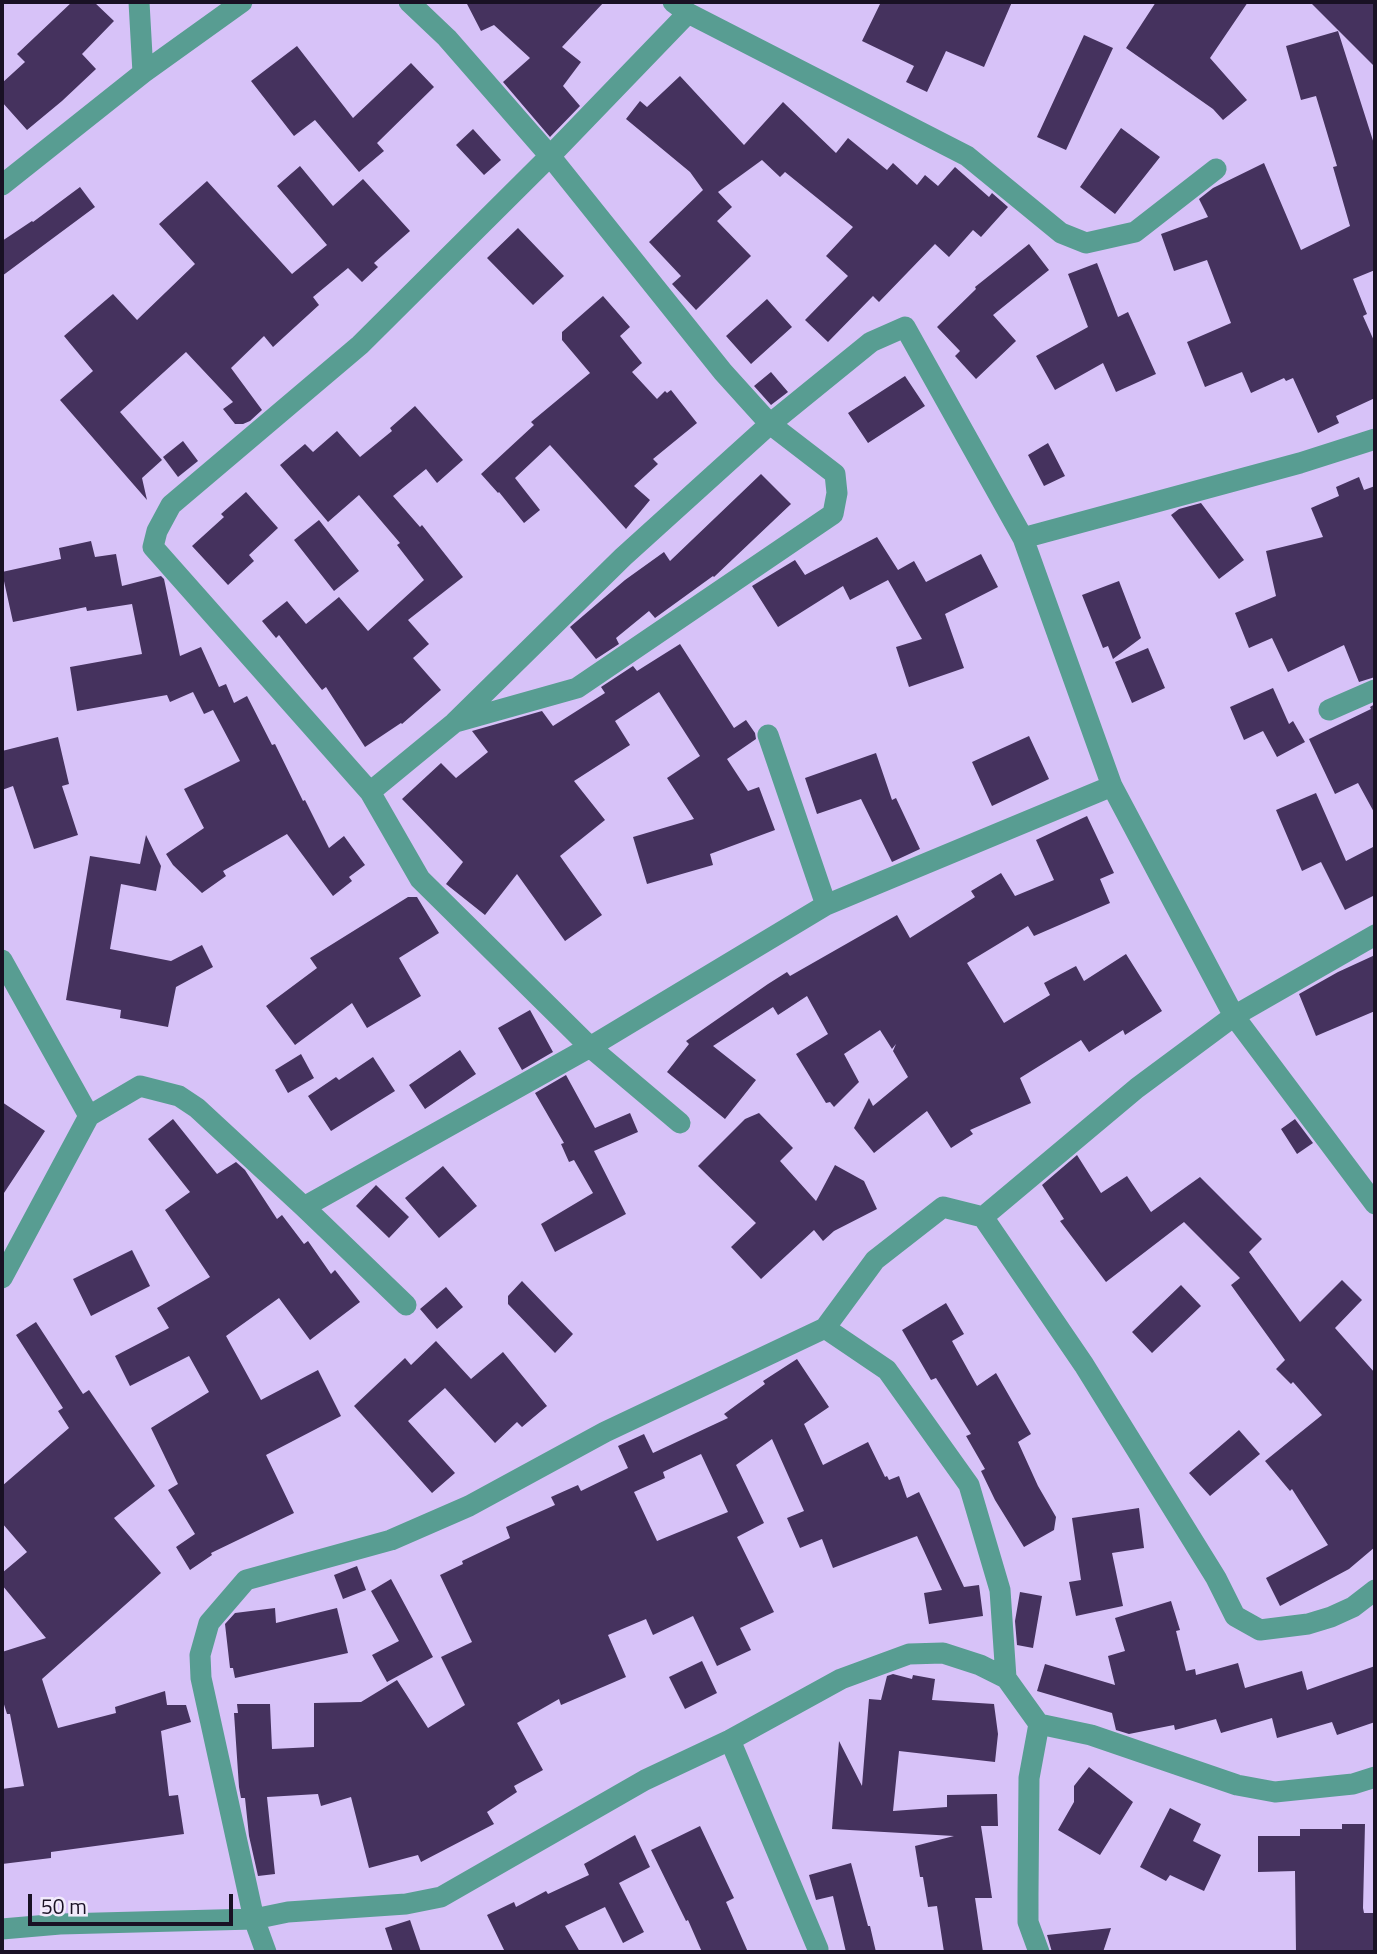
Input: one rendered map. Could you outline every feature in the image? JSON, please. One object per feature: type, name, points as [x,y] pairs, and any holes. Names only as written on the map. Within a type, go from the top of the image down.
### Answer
[{"type":"street","points":[[139,2],[143,73]]},
{"type":"street","points":[[2,185],[143,73],[242,2]]},
{"type":"street","points":[[409,2],[447,38],[550,156],[723,372],[770,424],[835,474],[838,493],[833,514],[577,688],[454,723]]},
{"type":"street","points":[[680,1123],[590,1047],[419,879],[370,792],[153,548],[157,531],[171,505],[360,345],[550,156],[680,7],[967,156],[1061,233],[1086,243],[1135,232],[1216,169]]},
{"type":"street","points":[[370,792],[454,723],[623,557],[770,424],[871,342],[905,327],[1023,538],[1112,786],[1234,1016],[1375,1204]]},
{"type":"street","points":[[1023,538],[1300,463],[1375,439]]},
{"type":"street","points":[[1329,710],[1375,690]]},
{"type":"street","points":[[768,735],[826,905]]},
{"type":"street","points":[[304,1207],[590,1047],[826,905],[1112,786]]},
{"type":"street","points":[[984,1216],[1137,1088],[1234,1016],[1375,936]]},
{"type":"street","points":[[2,960],[89,1116]]},
{"type":"street","points":[[2,1278],[89,1116],[140,1086],[179,1096],[197,1108],[405,1305]]},
{"type":"street","points":[[266,1952],[254,1919],[201,1678],[200,1655],[209,1623],[246,1580],[391,1540],[456,1512],[606,1432],[825,1328],[875,1260],[943,1208],[984,1216],[1084,1364],[1216,1578],[1235,1616],[1260,1630],[1308,1624],[1353,1607],[1375,1590]]},
{"type":"street","points":[[825,1328],[887,1370],[970,1485],[1000,1590],[1006,1678]]},
{"type":"street","points":[[2,1929],[60,1924],[254,1919],[288,1912],[406,1904],[441,1897],[645,1780],[730,1740],[841,1679],[909,1654],[943,1653],[980,1665],[1006,1678],[1039,1724],[1091,1735],[1237,1785],[1275,1792],[1341,1786],[1375,1777]]},
{"type":"street","points":[[1039,1724],[1029,1778],[1028,1894],[1028,1922],[1039,1952]]},
{"type":"street","points":[[730,1740],[818,1950]]},
{"type":"building","points":[[72,2],[94,2],[114,21],[82,54],[96,69],[27,130],[2,102],[2,83],[25,62],[17,54]]},
{"type":"building","points":[[466,2],[604,2],[562,47],[581,62],[563,86],[580,106],[550,137],[503,82],[530,58],[494,25],[481,31]]},
{"type":"building","points":[[881,2],[1012,2],[984,67],[946,51],[927,92],[906,82],[914,66],[862,41]]},
{"type":"building","points":[[1156,2],[1248,2],[1210,58],[1247,100],[1223,120],[1213,109],[1126,48]]},
{"type":"building","points":[[1310,2],[1375,2],[1375,67]]},
{"type":"building","points":[[1338,31],[1375,147],[1375,270],[1353,279],[1367,314],[1363,316],[1375,343],[1375,398],[1336,416],[1339,423],[1318,433],[1293,378],[1286,381],[1284,378],[1251,393],[1242,372],[1205,387],[1187,342],[1231,323],[1207,260],[1174,271],[1161,234],[1208,217],[1199,199],[1213,188],[1264,163],[1301,250],[1350,226],[1333,167],[1337,166],[1316,96],[1301,100],[1286,46]]},
{"type":"building","points":[[1084,35],[1113,48],[1066,150],[1037,137]]},
{"type":"building","points":[[297,46],[353,118],[411,63],[434,87],[377,143],[384,151],[359,172],[315,120],[294,136],[251,81]]},
{"type":"building","points":[[680,76],[744,145],[783,102],[836,153],[848,138],[887,170],[893,163],[917,185],[925,175],[938,186],[955,167],[989,197],[992,193],[1008,207],[981,237],[973,230],[949,257],[935,244],[879,302],[873,296],[828,342],[805,320],[848,276],[826,256],[853,227],[785,172],[780,177],[762,160],[718,192],[732,207],[717,221],[751,256],[696,310],[672,284],[681,276],[649,242],[703,190],[690,172],[626,119],[640,101],[647,107]]},
{"type":"building","points":[[1121,128],[1160,157],[1115,214],[1080,187]]},
{"type":"building","points":[[473,129],[501,160],[484,175],[456,145]]},
{"type":"building","points":[[300,166],[333,206],[363,179],[410,231],[374,263],[378,267],[362,282],[348,268],[313,297],[319,305],[273,347],[264,336],[231,368],[262,410],[250,421],[235,424],[223,409],[233,402],[186,352],[120,412],[162,460],[142,478],[147,500],[60,400],[93,371],[64,336],[113,294],[137,320],[195,264],[159,224],[207,181],[292,274],[327,245],[277,186]]},
{"type":"building","points":[[80,187],[95,207],[2,276],[2,241]]},
{"type":"building","points":[[518,228],[564,276],[533,305],[487,258]]},
{"type":"building","points":[[1029,244],[1049,270],[993,315],[1016,341],[976,379],[955,356],[960,351],[937,327],[976,289],[975,287]]},
{"type":"building","points":[[1097,263],[1118,317],[1128,312],[1156,374],[1116,392],[1103,363],[1055,390],[1036,356],[1088,327],[1068,274]]},
{"type":"building","points":[[603,296],[630,327],[620,336],[642,363],[632,372],[657,399],[665,391],[667,393],[671,390],[697,423],[653,459],[658,464],[634,486],[650,500],[626,529],[550,445],[515,478],[540,510],[524,523],[481,474],[534,425],[531,422],[590,373],[562,340],[562,332]]},
{"type":"building","points":[[767,299],[792,327],[751,364],[726,336]]},
{"type":"building","points":[[771,372],[788,392],[771,405],[754,386]]},
{"type":"building","points":[[905,376],[925,406],[868,443],[848,413]]},
{"type":"building","points":[[415,406],[463,460],[437,483],[426,469],[393,496],[420,527],[422,525],[463,577],[408,620],[429,644],[413,658],[441,690],[402,724],[365,747],[326,687],[322,690],[279,635],[276,638],[262,621],[287,601],[306,624],[339,597],[368,631],[424,580],[397,545],[400,543],[359,495],[328,522],[280,465],[305,444],[313,452],[337,431],[360,457],[392,431],[390,428]]},
{"type":"building","points":[[183,441],[198,461],[178,477],[163,457]]},
{"type":"building","points":[[1048,443],[1065,476],[1044,486],[1028,455]]},
{"type":"building","points":[[761,474],[791,504],[714,577],[655,618],[649,611],[616,638],[619,644],[596,659],[570,627],[625,580],[664,552],[670,561]]},
{"type":"building","points":[[1359,477],[1364,490],[1375,486],[1375,677],[1359,682],[1344,645],[1288,672],[1272,638],[1249,648],[1235,613],[1276,596],[1266,551],[1323,537],[1311,508],[1339,496],[1336,487]]},
{"type":"building","points":[[246,492],[278,528],[249,555],[254,561],[228,585],[192,546],[224,517],[221,514]]},
{"type":"building","points":[[1201,503],[1244,560],[1219,579],[1171,515],[1179,509]]},
{"type":"building","points":[[319,520],[359,571],[334,591],[294,540]]},
{"type":"building","points":[[877,537],[898,570],[914,561],[926,582],[981,554],[998,587],[945,614],[964,668],[909,687],[896,647],[922,639],[888,580],[850,600],[843,586],[778,627],[752,586],[795,560],[805,575]]},
{"type":"building","points":[[91,541],[95,557],[116,554],[122,586],[161,576],[164,579],[180,656],[201,647],[219,687],[226,684],[234,703],[247,696],[329,848],[344,836],[365,865],[349,877],[352,881],[333,896],[287,834],[223,871],[226,876],[202,893],[173,865],[166,854],[204,828],[184,789],[240,761],[213,710],[204,714],[193,692],[170,702],[167,695],[77,711],[70,667],[142,654],[132,604],[87,611],[86,607],[13,622],[2,572],[61,559],[59,548]]},
{"type":"building","points":[[1119,581],[1141,638],[1113,659],[1108,646],[1103,648],[1082,595]]},
{"type":"building","points":[[680,644],[734,728],[746,720],[755,733],[756,739],[727,759],[748,791],[759,787],[775,830],[710,854],[713,865],[647,884],[633,837],[694,819],[667,778],[700,756],[659,692],[615,721],[630,745],[574,781],[605,820],[560,856],[602,915],[565,941],[517,874],[485,915],[446,884],[463,862],[402,799],[441,763],[456,778],[488,752],[472,731],[542,711],[553,726],[605,693],[601,687],[633,666],[637,671]]},
{"type":"building","points":[[1148,648],[1165,688],[1132,703],[1115,662]]},
{"type":"building","points":[[1273,688],[1289,724],[1293,721],[1305,742],[1277,757],[1263,731],[1244,740],[1230,707]]},
{"type":"building","points":[[1375,704],[1375,814],[1358,783],[1335,794],[1309,739],[1371,709]]},
{"type":"building","points":[[1029,736],[1049,779],[992,806],[972,762]]},
{"type":"building","points":[[58,737],[69,784],[62,786],[78,835],[34,849],[13,786],[2,790],[2,751]]},
{"type":"building","points":[[876,753],[892,800],[896,798],[920,849],[892,862],[861,799],[817,814],[805,778]]},
{"type":"building","points":[[1316,793],[1346,861],[1375,846],[1375,895],[1345,910],[1321,862],[1302,871],[1276,810]]},
{"type":"building","points":[[1087,816],[1114,873],[1100,879],[1110,903],[1034,936],[1028,926],[967,963],[1004,1023],[1050,995],[1044,983],[1076,966],[1084,981],[1126,954],[1162,1011],[1125,1035],[1123,1030],[1089,1052],[1081,1040],[1020,1078],[1031,1103],[970,1130],[973,1134],[951,1148],[927,1111],[874,1153],[854,1128],[869,1098],[873,1106],[908,1077],[893,1051],[896,1044],[892,1049],[880,1030],[844,1054],[859,1082],[834,1107],[830,1102],[826,1103],[796,1054],[828,1034],[807,996],[778,1015],[773,1007],[713,1046],[756,1080],[725,1119],[667,1072],[689,1044],[686,1041],[768,984],[787,972],[790,976],[897,915],[910,938],[975,897],[971,891],[1001,873],[1015,896],[1054,880],[1036,840]]},
{"type":"building","points":[[146,835],[161,866],[156,891],[121,884],[110,949],[171,961],[202,945],[213,967],[176,987],[168,1027],[120,1018],[121,1010],[66,1000],[90,856],[140,864]]},
{"type":"building","points":[[408,897],[417,897],[439,933],[399,958],[421,996],[367,1028],[352,1003],[295,1045],[266,1006],[317,968],[310,958]]},
{"type":"building","points":[[1375,955],[1375,1011],[1316,1036],[1299,994]]},
{"type":"building","points":[[530,1010],[553,1052],[522,1070],[498,1028]]},
{"type":"building","points":[[460,1050],[476,1074],[425,1109],[409,1085]]},
{"type":"building","points":[[301,1054],[314,1078],[288,1093],[275,1070]]},
{"type":"building","points":[[373,1057],[395,1091],[331,1131],[308,1096],[336,1077],[339,1080]]},
{"type":"building","points":[[566,1075],[595,1128],[630,1113],[638,1132],[594,1151],[626,1214],[555,1252],[541,1224],[593,1193],[574,1160],[569,1162],[561,1144],[564,1143],[535,1093]]},
{"type":"building","points":[[2,1102],[45,1131],[2,1196]]},
{"type":"building","points":[[759,1113],[793,1148],[780,1161],[816,1201],[835,1165],[864,1181],[877,1209],[834,1231],[823,1241],[814,1230],[761,1279],[731,1247],[756,1223],[698,1166],[745,1119]]},
{"type":"building","points":[[173,1119],[217,1174],[236,1162],[245,1170],[277,1219],[282,1215],[304,1244],[308,1241],[331,1274],[335,1270],[360,1302],[310,1340],[279,1298],[226,1336],[261,1400],[318,1370],[341,1416],[266,1455],[294,1513],[211,1553],[212,1555],[190,1570],[176,1547],[195,1534],[168,1490],[178,1484],[151,1428],[209,1392],[189,1356],[130,1386],[115,1356],[169,1328],[157,1308],[210,1277],[165,1210],[190,1192],[148,1139]]},
{"type":"building","points":[[1295,1119],[1313,1143],[1297,1154],[1281,1129]]},
{"type":"building","points":[[1077,1155],[1101,1193],[1127,1176],[1151,1212],[1200,1177],[1262,1239],[1249,1252],[1300,1322],[1342,1280],[1362,1300],[1335,1328],[1375,1373],[1375,1547],[1349,1569],[1280,1606],[1266,1578],[1328,1545],[1292,1489],[1290,1491],[1265,1461],[1322,1415],[1293,1382],[1291,1384],[1276,1369],[1285,1360],[1231,1285],[1240,1278],[1184,1222],[1106,1282],[1060,1221],[1064,1219],[1042,1185]]},
{"type":"building","points":[[443,1166],[477,1206],[439,1238],[405,1198]]},
{"type":"building","points":[[376,1185],[409,1217],[389,1238],[356,1206]]},
{"type":"building","points":[[132,1250],[150,1286],[91,1316],[73,1279]]},
{"type":"building","points":[[522,1281],[573,1334],[555,1353],[508,1304],[508,1296]]},
{"type":"building","points":[[1181,1285],[1201,1306],[1152,1353],[1132,1332]]},
{"type":"building","points":[[446,1287],[463,1307],[437,1329],[420,1309]]},
{"type":"building","points":[[946,1303],[964,1334],[952,1341],[977,1386],[996,1373],[1031,1434],[1018,1442],[1056,1517],[1054,1530],[1024,1547],[981,1471],[985,1469],[966,1436],[971,1434],[936,1378],[931,1380],[902,1330]]},
{"type":"building","points":[[36,1322],[83,1394],[89,1390],[155,1486],[114,1518],[161,1573],[42,1679],[58,1728],[116,1713],[115,1707],[165,1691],[167,1705],[186,1705],[191,1722],[161,1731],[169,1796],[178,1795],[184,1834],[51,1852],[51,1858],[2,1864],[2,1789],[24,1786],[10,1714],[7,1714],[2,1698],[2,1652],[46,1638],[2,1585],[2,1573],[27,1552],[2,1523],[2,1486],[69,1428],[58,1411],[63,1408],[16,1335]]},
{"type":"building","points":[[436,1341],[471,1379],[503,1352],[547,1406],[522,1427],[517,1422],[495,1443],[445,1388],[408,1421],[455,1473],[432,1493],[354,1406],[405,1358],[411,1365]]},
{"type":"building","points":[[797,1359],[829,1407],[804,1424],[823,1465],[868,1442],[885,1477],[889,1480],[899,1476],[907,1498],[919,1492],[964,1587],[979,1585],[983,1616],[929,1624],[924,1593],[942,1590],[917,1536],[833,1568],[822,1539],[800,1548],[787,1518],[804,1511],[772,1439],[736,1465],[764,1523],[737,1537],[774,1612],[740,1628],[751,1650],[717,1666],[693,1616],[653,1635],[646,1619],[608,1635],[626,1677],[561,1705],[559,1699],[517,1723],[543,1770],[514,1786],[517,1792],[487,1812],[494,1824],[421,1862],[418,1855],[369,1868],[351,1797],[321,1806],[318,1794],[267,1797],[275,1874],[258,1876],[249,1836],[245,1798],[241,1798],[239,1787],[234,1713],[238,1713],[237,1704],[270,1704],[272,1749],[314,1747],[314,1703],[361,1702],[397,1680],[428,1728],[465,1705],[441,1657],[472,1642],[440,1575],[510,1538],[506,1527],[555,1505],[551,1497],[578,1485],[581,1491],[628,1468],[618,1446],[644,1434],[653,1453],[728,1418],[724,1414],[765,1384],[763,1381]],"holes":[[[701,1454],[728,1512],[657,1541],[634,1492],[665,1478],[663,1472]]]},
{"type":"building","points":[[1239,1430],[1260,1454],[1210,1496],[1189,1473]]},
{"type":"building","points":[[1139,1508],[1144,1548],[1112,1553],[1123,1606],[1076,1616],[1069,1582],[1081,1580],[1072,1518]]},
{"type":"building","points":[[357,1566],[366,1590],[343,1599],[334,1575]]},
{"type":"building","points":[[391,1579],[433,1657],[387,1682],[372,1655],[399,1641],[371,1591]]},
{"type":"building","points":[[1020,1592],[1042,1596],[1033,1648],[1017,1645],[1015,1621]]},
{"type":"building","points":[[1171,1601],[1180,1630],[1176,1631],[1186,1671],[1195,1669],[1196,1675],[1238,1663],[1245,1688],[1302,1671],[1307,1690],[1375,1666],[1375,1722],[1337,1735],[1332,1722],[1277,1738],[1272,1718],[1221,1733],[1216,1719],[1175,1730],[1174,1725],[1129,1734],[1116,1730],[1112,1713],[1037,1691],[1045,1664],[1115,1685],[1108,1656],[1125,1651],[1115,1618]]},
{"type":"building","points":[[275,1608],[276,1623],[337,1608],[348,1653],[235,1678],[233,1668],[230,1668],[225,1624],[235,1613]]},
{"type":"building","points":[[702,1661],[717,1693],[685,1709],[669,1677]]},
{"type":"building","points":[[893,1674],[912,1679],[913,1675],[935,1679],[932,1700],[994,1704],[998,1734],[995,1762],[899,1751],[893,1811],[947,1807],[947,1795],[997,1794],[998,1826],[981,1826],[992,1898],[975,1898],[983,1952],[944,1952],[937,1906],[928,1907],[923,1877],[920,1877],[915,1846],[954,1836],[832,1829],[839,1741],[862,1786],[869,1699],[881,1700],[887,1676]]},
{"type":"building","points":[[1089,1767],[1133,1802],[1100,1855],[1058,1830],[1074,1802],[1074,1786]]},
{"type":"building","points":[[1170,1808],[1201,1824],[1193,1841],[1221,1855],[1204,1891],[1170,1875],[1166,1881],[1140,1867]]},
{"type":"building","points":[[1342,1824],[1365,1824],[1363,1908],[1364,1913],[1375,1913],[1375,1952],[1296,1952],[1295,1871],[1258,1872],[1258,1836],[1300,1836],[1300,1829],[1342,1829]]},
{"type":"building","points":[[700,1826],[734,1898],[726,1902],[748,1952],[702,1952],[651,1850]]},
{"type":"building","points":[[635,1835],[650,1867],[619,1883],[644,1932],[623,1943],[605,1907],[565,1926],[580,1952],[505,1952],[487,1915],[514,1902],[516,1907],[546,1891],[548,1894],[589,1875],[584,1864]]},
{"type":"building","points":[[851,1863],[876,1952],[846,1952],[833,1896],[816,1900],[809,1875]]},
{"type":"building","points":[[410,1920],[421,1952],[393,1952],[385,1928]]},
{"type":"building","points":[[1111,1928],[1103,1952],[1052,1952],[1047,1935]]}]
